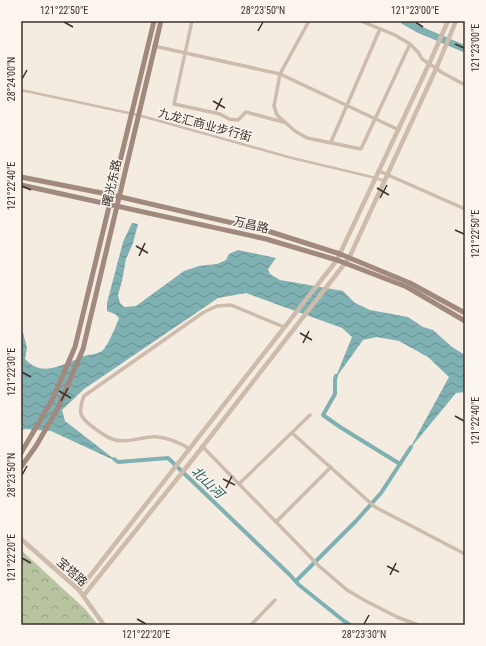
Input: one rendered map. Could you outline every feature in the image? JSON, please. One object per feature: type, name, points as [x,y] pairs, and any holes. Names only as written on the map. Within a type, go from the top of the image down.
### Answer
[{"type":"main road","name":"曙光东路","points":[[21,453],[52,400],[75,347],[154,21]]},
{"type":"main road","name":"曙光东路","points":[[21,467],[36,446],[58,408],[83,349],[161,21]]},
{"type":"main road","name":"万昌路","points":[[21,177],[119,197],[271,232],[340,254],[410,283],[465,313]]},
{"type":"main road","name":"万昌路","points":[[21,185],[266,239],[337,260],[344,264],[407,287],[465,321]]},
{"type":"street","points":[[192,21],[174,104],[220,114],[229,119],[238,120],[246,112],[285,122]]},
{"type":"street","points":[[309,21],[280,74],[274,106],[277,115],[295,131],[307,138],[362,149],[410,44]]},
{"type":"street","points":[[360,21],[395,35],[410,44],[418,52],[422,59],[436,69],[465,85]]},
{"type":"street","points":[[84,595],[193,459],[349,258],[436,69],[456,21]]},
{"type":"street","points":[[79,590],[337,260],[399,130],[447,23]]},
{"type":"street","points":[[331,142],[380,29]]},
{"type":"street","points":[[154,46],[280,74],[399,130]]},
{"type":"street","name":"九龙汇商业步行街","points":[[21,90],[132,114],[292,158],[384,181]]},
{"type":"street","points":[[379,171],[465,209]]},
{"type":"street","points":[[190,449],[166,438],[156,436],[116,440],[104,434],[85,421],[81,415],[81,403],[84,396],[204,312],[216,306],[231,305],[284,327]]},
{"type":"street","points":[[239,484],[310,415]]},
{"type":"street","points":[[292,433],[375,506],[465,554]]},
{"type":"street","points":[[202,446],[319,566],[347,590],[397,617],[418,625]]},
{"type":"street","points":[[276,522],[331,467]]},
{"type":"street","name":"宝塔路","points":[[21,539],[84,595],[104,625]]},
{"type":"street","points":[[251,625],[275,600]]},
{"type":"green space","points":[[21,550],[85,609],[98,625],[21,625]]},
{"type":"water","points":[[132,223],[138,224],[133,243],[126,259],[118,295],[120,303],[124,307],[136,306],[184,271],[199,266],[217,264],[226,260],[229,254],[238,250],[276,258],[268,269],[270,274],[280,280],[343,291],[355,303],[370,310],[408,317],[423,327],[433,330],[452,347],[465,355],[465,392],[456,393],[409,450],[449,377],[428,357],[399,341],[377,337],[363,340],[335,379],[352,337],[342,328],[246,293],[218,298],[84,389],[62,410],[65,421],[118,462],[51,431],[21,430],[21,325],[27,348],[25,359],[32,365],[39,368],[54,368],[84,356],[102,351],[114,331],[119,318],[115,314],[107,311],[107,303],[123,242]]},
{"type":"waterway","points":[[404,21],[418,29],[465,49]]},
{"type":"waterway","points":[[336,376],[335,394],[323,415],[400,464]]},
{"type":"waterway","points":[[296,581],[356,521],[381,493],[411,447]]},
{"type":"waterway","name":"北山河","points":[[114,459],[118,462],[168,458],[299,585],[350,625]]}]
